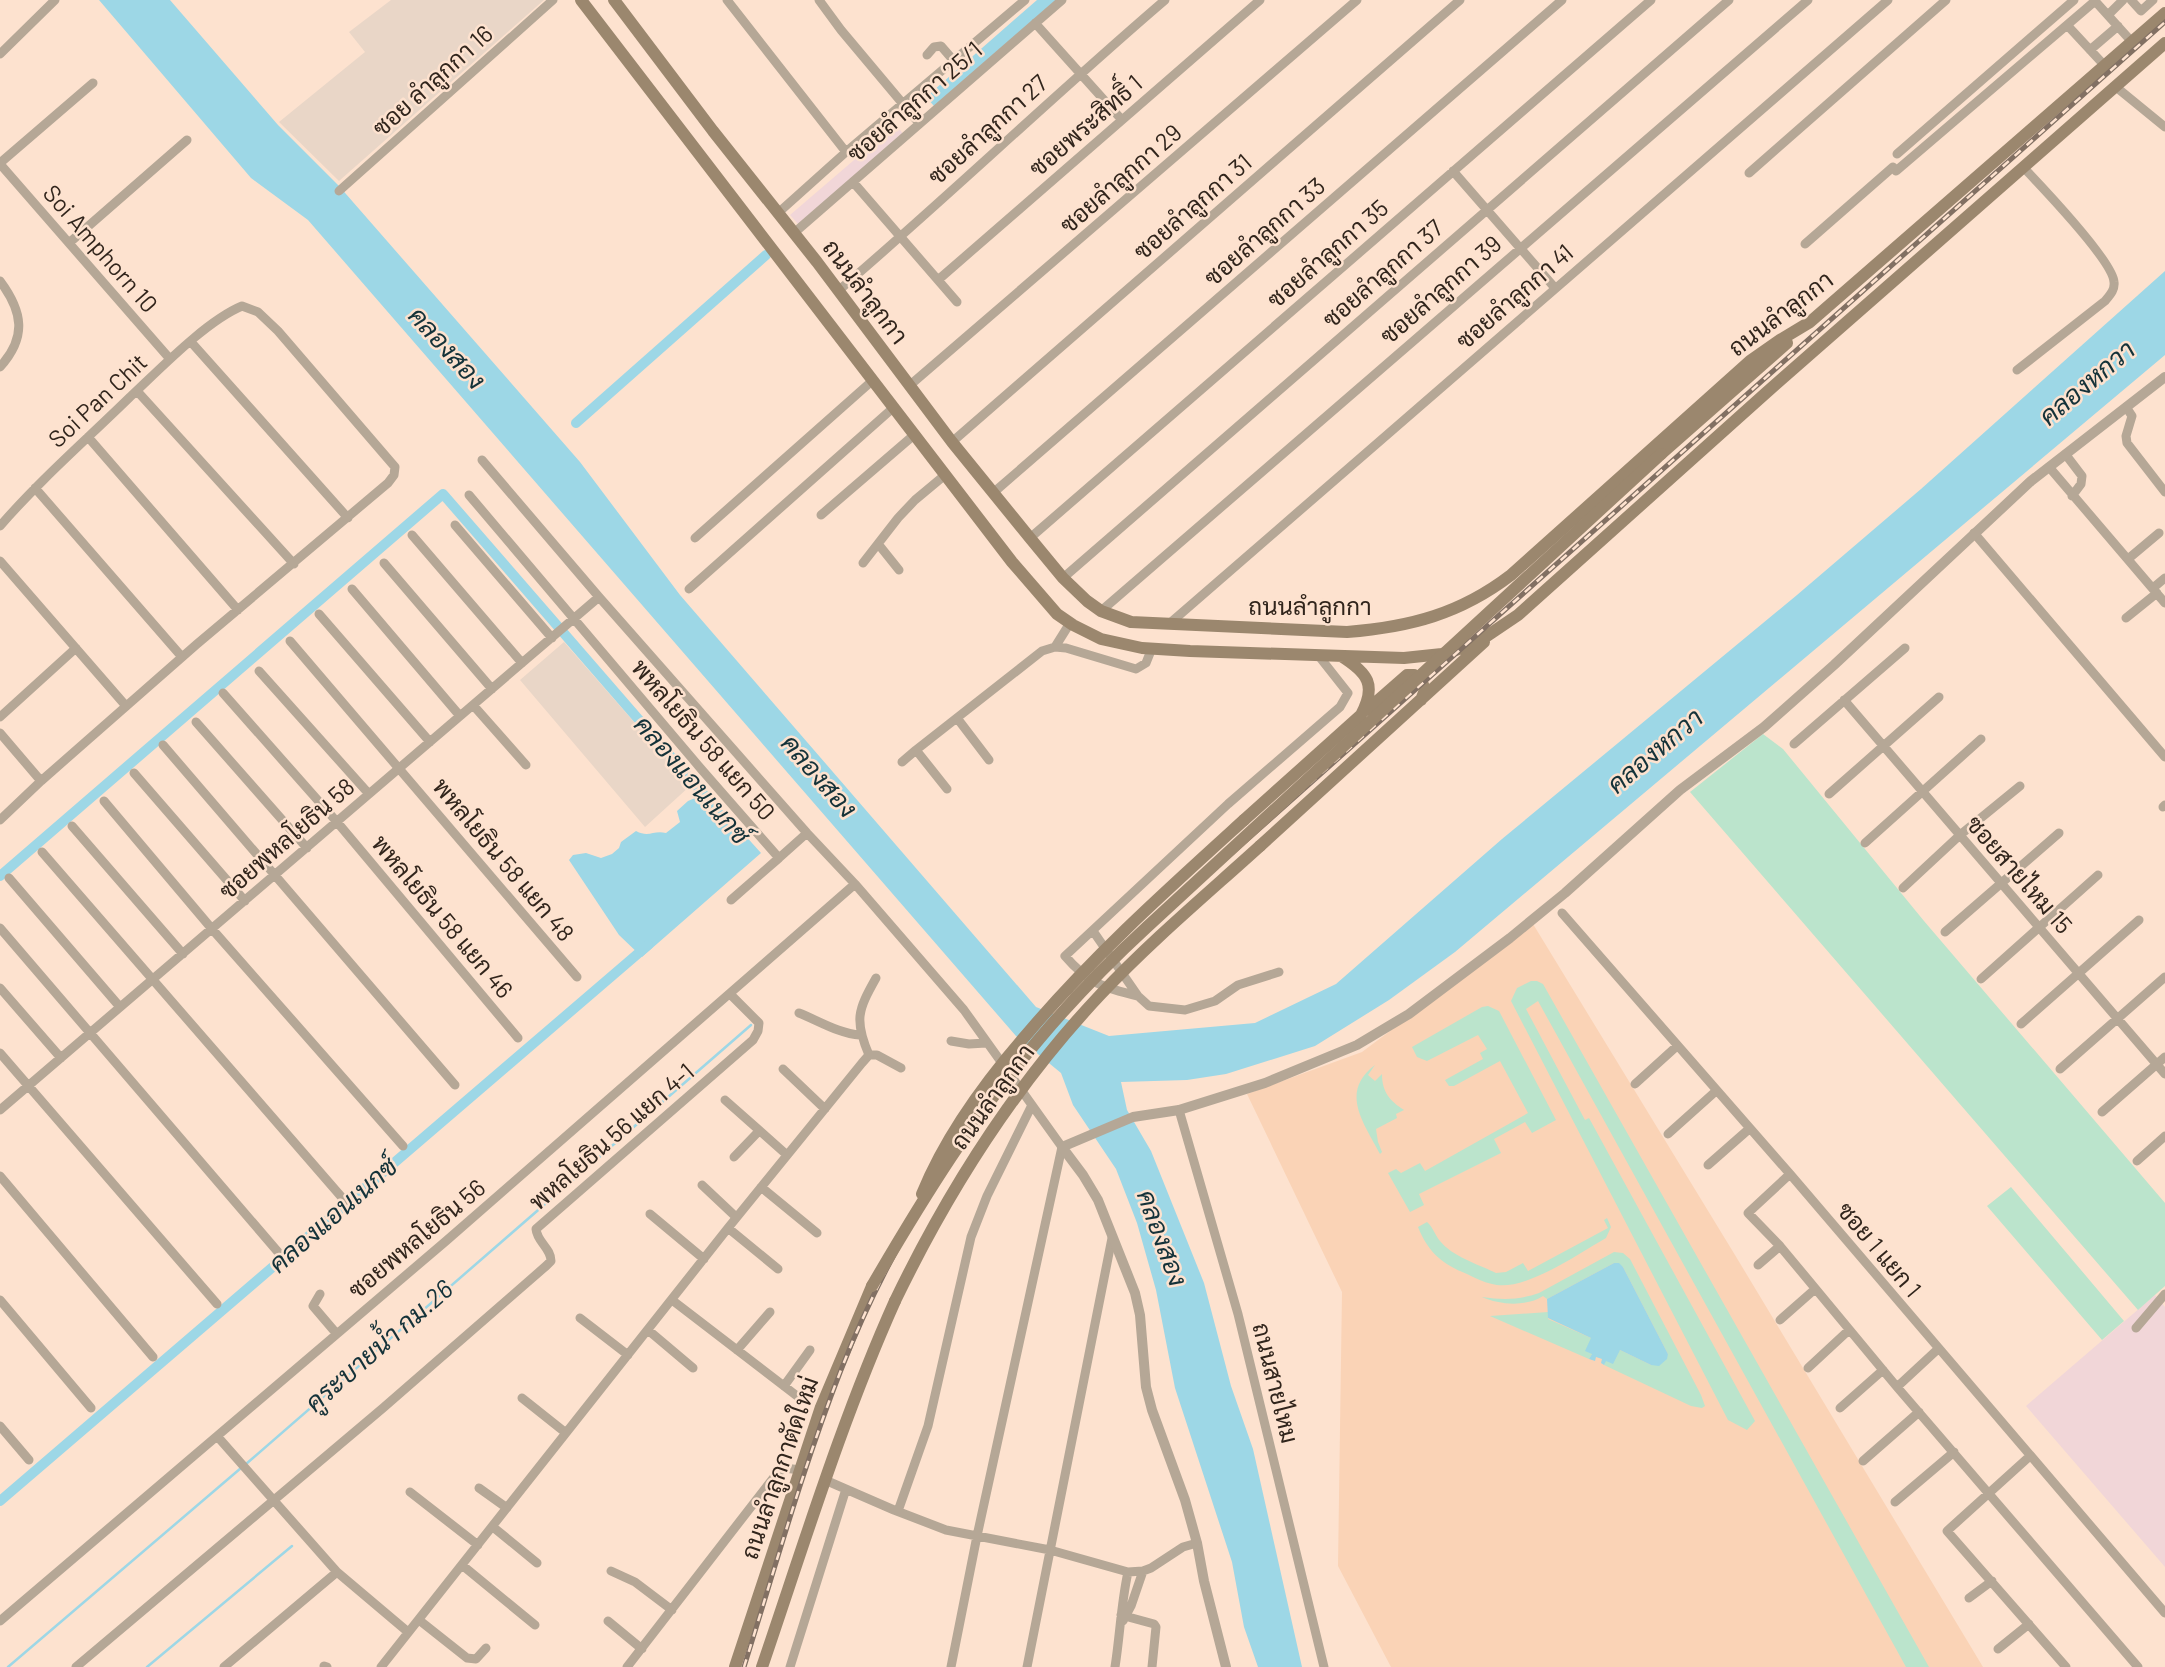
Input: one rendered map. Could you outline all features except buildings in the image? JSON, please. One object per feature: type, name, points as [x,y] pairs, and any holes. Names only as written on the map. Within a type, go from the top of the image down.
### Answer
[{"type":"main road","name":"ถนนลำลูกกา","points":[[581,0],[945,475],[1040,595],[1057,614],[1070,623],[1101,639],[1152,648],[1318,656],[1404,657],[1442,654],[1478,642],[1498,630]]},
{"type":"main road","name":"ถนนลำลูกกา","points":[[614,0],[952,442],[1063,578],[1101,611],[1131,622],[1347,632],[1408,624],[1451,611],[1491,590],[1511,575],[1750,361],[1810,323]]},
{"type":"main road","name":"ถนนลำลูกกา","points":[[872,1286],[912,1217],[1019,1064],[1112,960],[1661,454],[2165,13]]},
{"type":"main road","name":"ถนนลำลูกกา","points":[[895,1300],[934,1224],[972,1159],[1012,1102],[1087,1009],[1135,960],[1498,630],[2164,47]]},
{"type":"main road","points":[[1341,656],[1354,664],[1366,679],[1370,696],[1361,715]]},
{"type":"main road","points":[[912,1217],[938,1157],[983,1088],[1014,1048],[1098,955],[1407,675],[1414,675],[1422,682],[1425,690],[1420,701]]},
{"type":"main road","name":"ถนนลำลูกกาตัดใหม่","points":[[735,1667],[821,1407],[872,1286]]},
{"type":"main road","name":"ถนนลำลูกกาตัดใหม่","points":[[762,1667],[859,1386],[895,1300]]},
{"type":"street","points":[[0,54],[55,0]]},
{"type":"street","name":"ซอย ลำลูกกา 16","points":[[340,191],[553,0]]},
{"type":"street","points":[[727,0],[846,152]]},
{"type":"street","points":[[778,213],[954,61],[1012,4],[1025,0]]},
{"type":"street","name":"ซอยลำลูกกา 25/1","points":[[794,233],[1062,0]]},
{"type":"street","name":"ซอยลำลูกกา 27","points":[[838,290],[900,237],[1080,72],[1165,0]]},
{"type":"street","name":"ซอยพระสิทธิ์ 1","points":[[938,280],[1260,0]]},
{"type":"street","name":"ซอยลำลูกกา 29","points":[[909,386],[1357,0]]},
{"type":"street","name":"ซอยลำลูกกา 31","points":[[952,442],[1460,0]]},
{"type":"street","name":"ซอยลำลูกกา 33","points":[[993,493],[1563,0]]},
{"type":"street","name":"ซอยลำลูกกา 35","points":[[1030,538],[1651,0]]},
{"type":"street","name":"ซอยลำลูกกา 37","points":[[1063,578],[1729,0]]},
{"type":"street","name":"ซอยลำลูกกา 39","points":[[1101,611],[1808,0]]},
{"type":"street","name":"ซอยลำลูกกา 41","points":[[1169,624],[1888,0]]},
{"type":"street","points":[[1749,173],[1947,0]]},
{"type":"street","points":[[1897,154],[2074,0]]},
{"type":"street","points":[[2108,15],[2123,0]]},
{"type":"street","points":[[2131,0],[2141,11],[2153,0]]},
{"type":"street","points":[[1805,244],[1893,167],[1896,171],[2067,25],[2089,2],[2095,1],[2132,42]]},
{"type":"street","points":[[821,4],[919,123]]},
{"type":"street","points":[[1035,23],[1122,120]]},
{"type":"street","points":[[2067,25],[2105,66]]},
{"type":"street","points":[[2090,50],[2118,26]]},
{"type":"street","points":[[927,55],[934,47],[941,46],[954,61]]},
{"type":"street","points":[[0,163],[93,83]]},
{"type":"street","points":[[2116,87],[2163,121]]},
{"type":"street","points":[[69,243],[187,140]]},
{"type":"street","name":"Soi Amphorn 10","points":[[0,163],[170,359]]},
{"type":"street","points":[[2017,370],[2105,301],[2115,284],[2107,265],[2094,248],[2024,168]]},
{"type":"street","points":[[1453,171],[1555,288]]},
{"type":"street","points":[[853,182],[957,302]]},
{"type":"street","points":[[0,281],[13,299],[20,322],[16,343],[0,367]]},
{"type":"street","name":"Soi Pan Chit","points":[[0,526],[34,488],[170,359],[229,312],[242,306],[258,312],[278,331],[395,467],[394,475],[388,484],[348,518]]},
{"type":"street","points":[[0,820],[182,657],[348,518],[191,342]]},
{"type":"street","points":[[1062,1147],[1133,1117],[1179,1110],[1254,1087],[1357,1045],[1409,1014],[1510,939],[1680,790],[1764,727],[2049,467],[2165,377]]},
{"type":"street","points":[[695,538],[872,381]]},
{"type":"street","points":[[137,391],[294,564]]},
{"type":"street","points":[[2126,407],[2132,416],[2126,436],[2127,443],[2165,492]]},
{"type":"street","points":[[689,589],[893,408]]},
{"type":"street","points":[[821,515],[914,435]]},
{"type":"street","points":[[88,437],[238,610]]},
{"type":"street","points":[[2066,455],[2082,476],[2081,484],[2072,496]]},
{"type":"street","points":[[482,460],[599,597],[964,1010],[1083,1175],[1098,1200],[1137,1304],[1146,1387],[1185,1500],[1226,1667]]},
{"type":"street","points":[[2049,467],[2165,603]]},
{"type":"street","points":[[863,563],[906,509],[945,475]]},
{"type":"street","points":[[34,488],[182,657]]},
{"type":"street","name":"พหลโยธิน 58 แยก 50","points":[[469,495],[779,858],[807,833]]},
{"type":"street","points":[[455,525],[554,636]]},
{"type":"street","points":[[1974,533],[2165,757]]},
{"type":"street","points":[[2128,559],[2160,533]]},
{"type":"street","points":[[412,535],[522,663]]},
{"type":"street","points":[[879,545],[898,570]]},
{"type":"street","points":[[0,561],[126,706]]},
{"type":"street","points":[[384,563],[492,689]]},
{"type":"street","points":[[2126,618],[2165,578]]},
{"type":"street","points":[[352,589],[460,716]]},
{"type":"street","name":"ซอยพหลโยธิน 58","points":[[0,1110],[599,597]]},
{"type":"street","points":[[319,614],[430,742]]},
{"type":"street","points":[[1055,647],[1070,623]]},
{"type":"street","name":"พหลโยธิน 58 แยก 48","points":[[290,641],[577,977]]},
{"type":"street","points":[[902,762],[1042,651],[1055,647],[1066,648],[1136,669],[1146,663],[1152,648]]},
{"type":"street","points":[[0,717],[76,648]]},
{"type":"street","points":[[1794,744],[1905,648]]},
{"type":"street","points":[[1138,996],[1115,991],[1089,980],[1065,956],[1228,804],[1340,707],[1348,693],[1318,656]]},
{"type":"street","points":[[259,671],[369,794]]},
{"type":"street","name":"พหลโยธิน 58 แยก 46","points":[[223,693],[337,822],[518,1038]]},
{"type":"street","points":[[1829,793],[1939,697]]},
{"type":"street","name":"ซอยสายไหม 15","points":[[1844,700],[2165,1074]]},
{"type":"street","points":[[474,705],[526,765]]},
{"type":"street","points":[[957,718],[989,760]]},
{"type":"street","points":[[196,723],[306,848]]},
{"type":"street","points":[[0,733],[41,781]]},
{"type":"street","points":[[1865,842],[1981,739]]},
{"type":"street","points":[[163,745],[455,1085]]},
{"type":"street","points":[[916,750],[947,789]]},
{"type":"street","points":[[134,773],[245,901]]},
{"type":"street","points":[[1903,888],[1960,835],[2020,786]]},
{"type":"street","points":[[103,801],[403,1146]]},
{"type":"street","points":[[72,826],[183,954]]},
{"type":"street","points":[[1945,932],[2059,833]]},
{"type":"street","points":[[42,852],[345,1201]]},
{"type":"street","points":[[731,900],[779,858]]},
{"type":"street","points":[[1981,979],[2098,875]]},
{"type":"street","points":[[9,878],[120,1007]]},
{"type":"street","name":"ซอยพหลโยธิน 56","points":[[0,1621],[446,1241],[855,884]]},
{"type":"street","name":"ซอย 1 แยก 1","points":[[1562,913],[1790,1174],[2165,1613]]},
{"type":"street","points":[[2021,1024],[2139,920]]},
{"type":"street","points":[[0,928],[278,1252]]},
{"type":"street","points":[[1093,931],[1138,996],[1149,1006],[1185,1010],[1215,1001],[1238,985],[1279,972]]},
{"type":"street","points":[[2060,1069],[2165,977]]},
{"type":"street","points":[[869,1055],[860,1035],[859,1017],[862,1003],[876,978]]},
{"type":"street","points":[[0,988],[61,1058]]},
{"type":"street","name":"พหลโยธิน 56 แยก 4-1","points":[[271,1500],[383,1408],[546,1266],[551,1261],[551,1254],[536,1236],[536,1230],[753,1040],[759,1023],[730,994]]},
{"type":"street","points":[[799,1013],[840,1032],[860,1035]]},
{"type":"street","points":[[951,1041],[986,1043]]},
{"type":"street","points":[[1635,1084],[1677,1046]]},
{"type":"street","points":[[0,1053],[217,1304]]},
{"type":"street","points":[[869,1055],[877,1055],[901,1068]]},
{"type":"street","points":[[381,1667],[736,1217],[869,1055]]},
{"type":"street","points":[[2102,1112],[2165,1057]]},
{"type":"street","points":[[783,1069],[825,1110]]},
{"type":"street","points":[[1668,1134],[1716,1091]]},
{"type":"street","points":[[725,1100],[787,1155]]},
{"type":"street","points":[[898,1511],[928,1426],[971,1237],[987,1196],[1032,1105]]},
{"type":"street","name":"ถนนสายไหม","points":[[1179,1110],[1238,1314],[1324,1667]]},
{"type":"street","points":[[1708,1165],[1749,1129]]},
{"type":"street","points":[[734,1157],[759,1131]]},
{"type":"street","points":[[2137,1161],[2165,1136]]},
{"type":"street","points":[[951,1667],[1062,1147]]},
{"type":"street","points":[[1790,1174],[1748,1213],[1780,1246],[1814,1290],[2138,1667]]},
{"type":"street","points":[[0,1176],[153,1357]]},
{"type":"street","points":[[702,1185],[736,1217]]},
{"type":"street","points":[[761,1187],[817,1233]]},
{"type":"street","points":[[650,1214],[704,1259]]},
{"type":"street","points":[[728,1228],[778,1269]]},
{"type":"street","points":[[1027,1667],[1112,1238]]},
{"type":"street","points":[[1758,1265],[1780,1246]]},
{"type":"street","points":[[1780,1320],[1814,1290]]},
{"type":"street","points":[[320,1294],[313,1306],[336,1333]]},
{"type":"street","points":[[2136,1328],[2165,1294]]},
{"type":"street","points":[[0,1300],[91,1408]]},
{"type":"street","points":[[672,1300],[797,1396]]},
{"type":"street","points":[[737,1350],[770,1312]]},
{"type":"street","points":[[580,1318],[628,1355]]},
{"type":"street","points":[[648,1330],[694,1368]]},
{"type":"street","points":[[1808,1368],[1849,1330]]},
{"type":"street","points":[[1897,1387],[1938,1349]]},
{"type":"street","points":[[784,1386],[810,1350]]},
{"type":"street","points":[[1840,1408],[1883,1370]]},
{"type":"street","points":[[522,1398],[566,1433]]},
{"type":"street","points":[[1863,1461],[1919,1412]]},
{"type":"street","points":[[0,1426],[29,1460]]},
{"type":"street","points":[[217,1436],[337,1572],[408,1632]]},
{"type":"street","points":[[1895,1502],[1954,1452]]},
{"type":"street","points":[[2030,1456],[1947,1531],[1992,1581],[2061,1666]]},
{"type":"street","points":[[627,1667],[778,1472],[785,1468],[800,1471]]},
{"type":"street","points":[[825,1480],[946,1530],[1050,1550],[1128,1572],[1143,1572],[1197,1542]]},
{"type":"street","points":[[479,1488],[507,1508]]},
{"type":"street","points":[[790,1667],[846,1489]]},
{"type":"street","points":[[410,1492],[478,1545]]},
{"type":"street","points":[[76,1667],[271,1500]]},
{"type":"street","points":[[493,1527],[537,1563]]},
{"type":"street","points":[[462,1565],[535,1625]]},
{"type":"street","points":[[611,1571],[635,1582],[672,1610]]},
{"type":"street","points":[[224,1667],[337,1572]]},
{"type":"street","points":[[1115,1667],[1123,1618],[1121,1605],[1128,1572]]},
{"type":"street","points":[[1123,1618],[1131,1606],[1143,1572]]},
{"type":"street","points":[[1969,1598],[1992,1581]]},
{"type":"street","points":[[1123,1618],[1154,1624],[1156,1627],[1152,1667]]},
{"type":"street","points":[[419,1620],[467,1658],[476,1659],[486,1648]]},
{"type":"street","points":[[608,1621],[642,1648]]},
{"type":"street","points":[[1998,1649],[2029,1625]]},
{"type":"shaded area","points":[[391,0],[544,0],[339,181],[279,122],[365,52],[349,32]]},
{"type":"shaded area","points":[[896,124],[903,134],[798,224],[790,215]]},
{"type":"shaded area","points":[[564,642],[690,786],[645,827],[520,680]]},
{"type":"shaded area","points":[[1533,924],[1983,1667],[1391,1667],[1338,1566],[1342,1292],[1247,1094],[1362,1052]]},
{"type":"shaded area","points":[[2155,1295],[2165,1307],[2165,1567],[2026,1406]]},
{"type":"green space","points":[[1763,734],[1783,749],[1924,921],[2165,1203],[2165,1286],[2138,1310],[1690,792]]},
{"type":"green space","points":[[1531,981],[1543,984],[1929,1667],[1906,1667],[1538,1001],[1526,1009],[1585,1120],[1589,1118],[1755,1421],[1747,1430],[1728,1420],[1511,1001],[1517,988]]},
{"type":"green space","points":[[1488,1006],[1499,1011],[1556,1120],[1532,1133],[1525,1122],[1494,1139],[1501,1153],[1419,1194],[1424,1205],[1410,1212],[1388,1173],[1396,1169],[1401,1173],[1420,1163],[1425,1171],[1528,1113],[1500,1061],[1454,1086],[1449,1086],[1445,1080],[1483,1059],[1480,1053],[1487,1049],[1478,1035],[1427,1061],[1417,1057],[1412,1047]]},
{"type":"green space","points":[[1375,1065],[1368,1075],[1375,1081],[1382,1074],[1383,1086],[1388,1095],[1404,1110],[1396,1114],[1397,1118],[1376,1129],[1382,1152],[1380,1154],[1362,1119],[1357,1097],[1358,1086],[1364,1075]]},
{"type":"green space","points":[[2011,1187],[2124,1321],[2102,1340],[1987,1206]]},
{"type":"green space","points":[[1607,1218],[1611,1227],[1606,1238],[1534,1278],[1505,1285],[1482,1281],[1443,1261],[1431,1250],[1418,1227],[1427,1222],[1445,1247],[1496,1273],[1506,1272],[1523,1263],[1528,1271],[1608,1228],[1604,1220]]},
{"type":"green space","points":[[1614,1252],[1623,1253],[1630,1259],[1701,1395],[1705,1406],[1702,1408],[1691,1406],[1604,1365],[1605,1361],[1620,1350],[1651,1365],[1668,1354],[1623,1267],[1614,1263],[1547,1299],[1543,1296],[1529,1302],[1513,1304],[1482,1297],[1511,1299],[1539,1293]]},
{"type":"green space","points":[[1548,1312],[1548,1319],[1591,1338],[1592,1354],[1589,1359],[1490,1316]]},
{"type":"water","points":[[99,0],[170,0],[278,125],[339,186],[580,462],[680,595],[1036,1007],[1109,1036],[1255,1023],[1336,984],[1502,839],[1921,489],[2165,271],[2165,355],[1455,952],[1389,1000],[1315,1046],[1226,1074],[1187,1080],[1121,1082],[1127,1110],[1151,1151],[1204,1283],[1231,1386],[1253,1449],[1302,1667],[1258,1667],[1244,1627],[1232,1562],[1175,1388],[1156,1290],[1137,1223],[1116,1169],[1073,1105],[1061,1073],[1016,1036],[308,220],[251,178]]},
{"type":"water","points":[[1037,0],[1056,0],[934,106],[926,97]]},
{"type":"water","points":[[707,793],[761,853],[642,957],[619,935],[569,860],[573,855],[586,853],[601,858],[612,854],[621,842],[636,831],[644,834],[666,833],[680,822],[677,811],[688,801]]},
{"type":"water","points":[[1614,1263],[1623,1267],[1668,1354],[1667,1359],[1659,1366],[1651,1365],[1620,1350],[1613,1364],[1606,1361],[1604,1365],[1601,1363],[1602,1359],[1596,1357],[1595,1361],[1589,1359],[1592,1354],[1585,1351],[1591,1338],[1548,1318],[1547,1299]]},
{"type":"waterway","points":[[576,423],[766,255]]},
{"type":"waterway","name":"คลองแอนเนกซ์","points":[[0,876],[443,494],[712,804]]},
{"type":"waterway","name":"คลองแอนเนกซ์","points":[[0,1501],[648,945]]},
{"type":"waterway","name":"คูระบายน้ำ กม.26","points":[[246,1464],[751,1025]]},
{"type":"waterway","name":"คูระบายน้ำ กม.26","points":[[8,1667],[241,1468]]},
{"type":"waterway","name":"คูระบายน้ำ กม.26","points":[[147,1667],[292,1546]]},
{"type":"railway","points":[[744,1667],[814,1443],[861,1321],[909,1227],[966,1137],[997,1094],[1064,1012],[1115,959],[1169,909],[2165,22]]},
{"type":"water label","name":"คลองสอง","points":[[447,348]]},
{"type":"water label","name":"คลองหกวา","points":[[2087,383]]},
{"type":"water label","name":"คลองหกวา","points":[[1655,751]]},
{"type":"water label","name":"คลองสอง","points":[[819,776]]},
{"type":"water label","name":"คลองสอง","points":[[1162,1238]]}]
